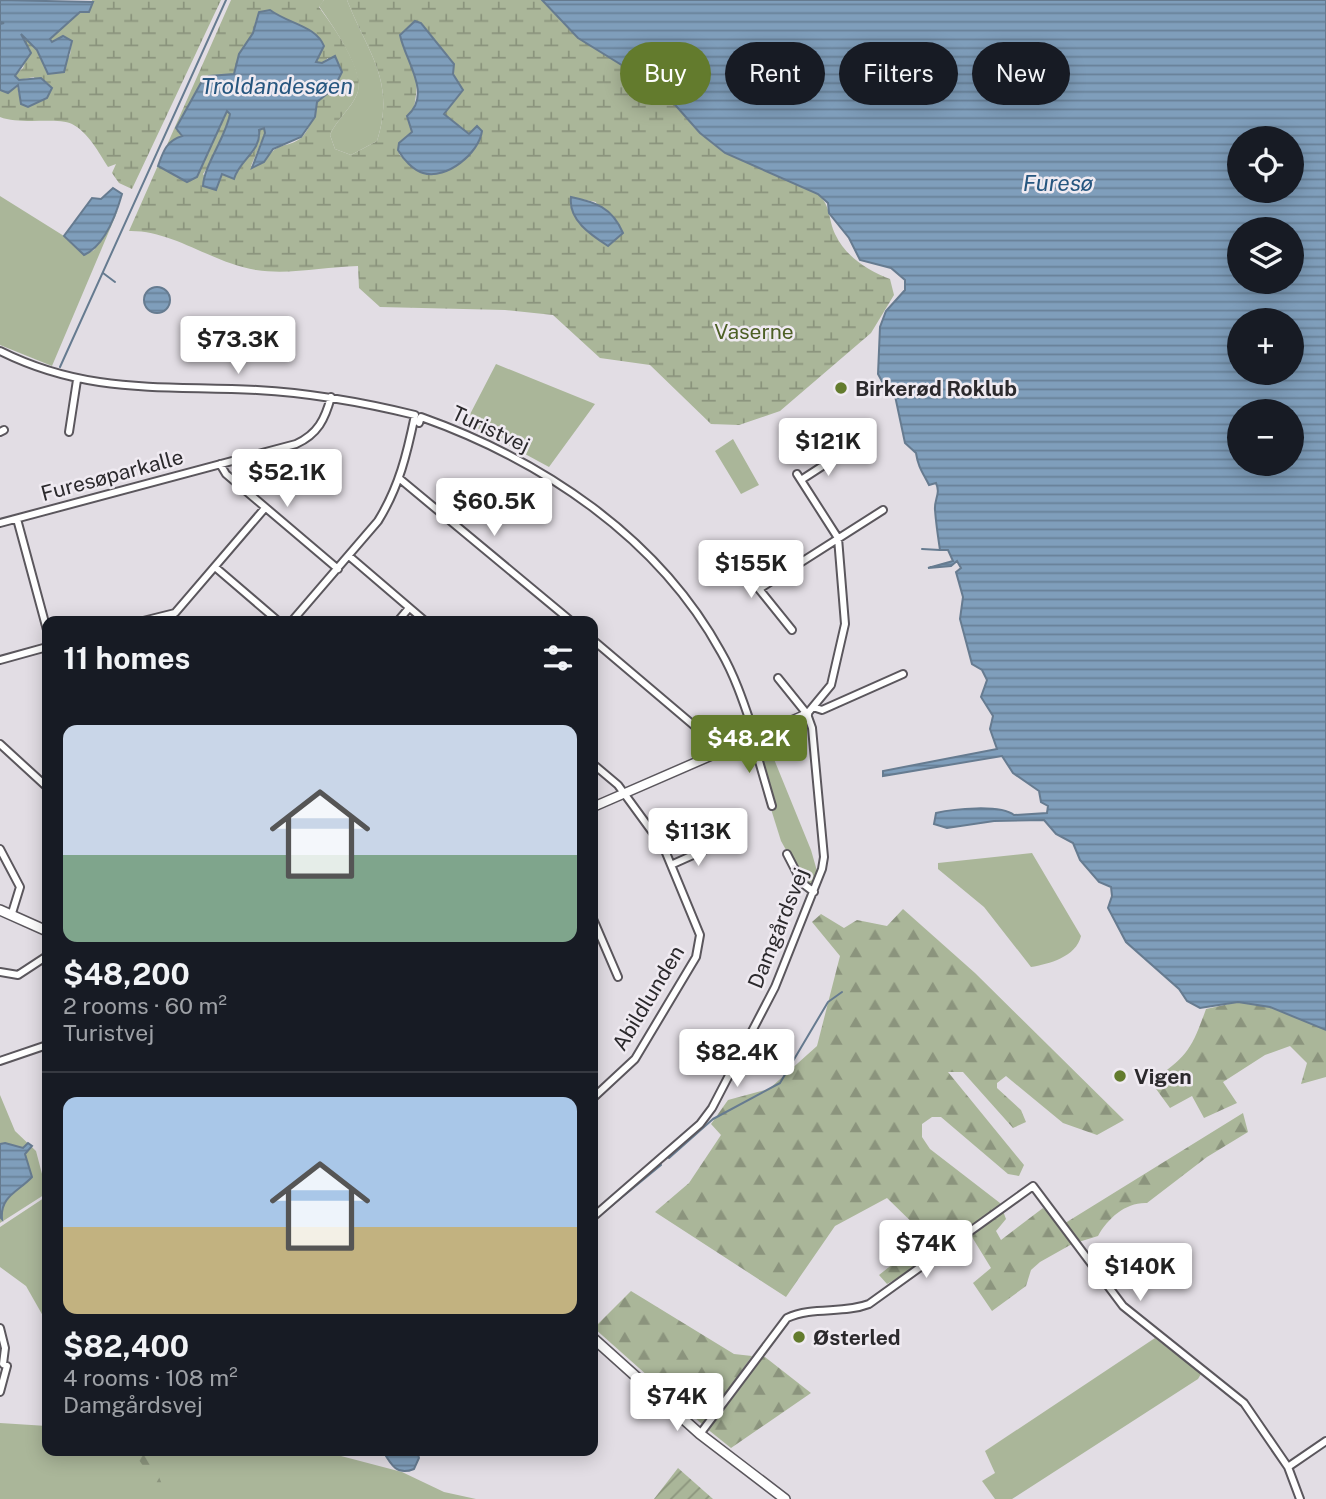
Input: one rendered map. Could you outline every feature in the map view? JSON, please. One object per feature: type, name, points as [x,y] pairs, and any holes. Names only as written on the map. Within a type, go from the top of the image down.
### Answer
[{"type":"main road","points":[[0,910],[42,928]]},
{"type":"main road","points":[[598,1342],[700,1434],[785,1499]]},
{"type":"street","points":[[0,351],[33,367],[76,380],[114,386],[255,390],[331,397],[415,415],[400,479],[378,521],[296,616]]},
{"type":"street","points":[[69,432],[76,380]]},
{"type":"street","name":"Furesøparkalle","points":[[0,523],[307,439],[325,417],[331,397]]},
{"type":"street","name":"Turistvej","points":[[419,423],[421,417],[473,435],[537,470],[601,513],[657,565],[704,623],[735,680],[772,806]]},
{"type":"street","points":[[598,805],[807,714],[831,685],[844,634],[838,538],[799,477],[841,454]]},
{"type":"street","points":[[219,464],[265,508],[338,569]]},
{"type":"street","points":[[400,479],[565,616]]},
{"type":"street","points":[[163,616],[175,613],[265,508]]},
{"type":"street","points":[[759,589],[883,510]]},
{"type":"street","points":[[18,519],[43,616]]},
{"type":"street","points":[[730,554],[792,630]]},
{"type":"street","points":[[349,556],[419,616]]},
{"type":"street","points":[[215,567],[272,616]]},
{"type":"street","points":[[402,616],[409,608]]},
{"type":"street","points":[[598,644],[711,740],[719,751]]},
{"type":"street","points":[[0,660],[42,648]]},
{"type":"street","points":[[813,707],[822,709],[903,674]]},
{"type":"street","points":[[778,678],[807,714]]},
{"type":"street","name":"Damgårdsvej","points":[[598,1213],[700,1124],[712,1108],[765,1006],[814,892],[824,857],[816,757],[807,714]]},
{"type":"street","points":[[0,744],[42,782]]},
{"type":"street","name":"Abildlunden","points":[[598,769],[624,794],[673,864],[698,925],[699,945],[696,957],[635,1059],[598,1093]]},
{"type":"street","points":[[673,864],[711,847]]},
{"type":"street","points":[[0,849],[20,887],[12,913]]},
{"type":"street","points":[[787,854],[802,883],[814,892]]},
{"type":"street","points":[[598,931],[618,977]]},
{"type":"street","points":[[0,972],[18,975],[42,959]]},
{"type":"street","points":[[0,1061],[42,1047]]},
{"type":"street","points":[[700,1434],[761,1349],[787,1318],[804,1312],[869,1304],[1033,1186],[1123,1306],[1244,1403],[1287,1467],[1300,1499]]},
{"type":"street","points":[[0,1328],[5,1348],[1,1364],[7,1366],[0,1392]]},
{"type":"street","points":[[1287,1467],[1326,1441]]},
{"type":"green space","points":[[92,0],[221,0],[132,189],[119,183],[112,173],[116,164],[108,167],[88,137],[72,124],[0,117],[0,90],[17,85],[21,104],[41,99],[34,77],[19,80],[15,75],[23,68],[29,49],[21,33],[37,50],[48,73],[70,55],[72,41],[63,36],[52,42],[50,39],[80,12],[89,12]]},
{"type":"green space","name":"Vaserne","points":[[231,0],[324,0],[319,7],[347,49],[359,85],[351,105],[330,135],[335,149],[351,155],[377,141],[383,101],[377,68],[347,0],[542,0],[578,38],[620,64],[620,105],[675,105],[700,133],[725,153],[818,194],[825,203],[835,234],[845,249],[865,267],[890,279],[894,295],[871,333],[780,411],[739,425],[711,424],[650,365],[600,358],[553,315],[505,310],[380,307],[359,288],[358,266],[294,271],[256,270],[224,261],[161,236],[129,231],[162,157],[158,166],[187,182],[227,110],[230,113],[223,138],[203,174],[216,190],[222,174],[228,177],[254,151],[259,130],[265,128],[265,133],[251,166],[264,162],[278,147],[301,138],[311,121],[317,102],[334,88],[328,58],[322,63],[316,63],[320,54],[301,25],[288,23],[271,10],[256,20],[253,33],[239,54],[234,74],[209,76],[182,136],[169,144],[164,152]],"holes":[[[406,52],[453,74],[463,90],[444,114],[469,134],[413,168],[399,154],[399,143],[413,132],[416,92],[415,75]],[[571,197],[596,202],[608,246],[594,237],[576,219]]]},
{"type":"green space","points":[[324,0],[347,0],[371,52],[381,84],[382,120],[377,141],[351,155],[335,149],[330,135],[357,94],[357,74],[346,49],[319,6]]},
{"type":"green space","points":[[0,196],[64,236],[84,255],[94,250],[118,210],[52,366],[0,345]]},
{"type":"green space","points":[[496,364],[595,404],[549,467],[466,422]]},
{"type":"green space","points":[[733,439],[759,485],[741,494],[715,451]]},
{"type":"green space","points":[[765,737],[811,850],[817,871],[811,887],[807,887],[781,841],[771,809],[775,807],[755,742]]},
{"type":"green space","points":[[1032,853],[1081,936],[1068,954],[1031,967],[984,907],[938,869],[938,863]]},
{"type":"green space","points":[[903,909],[975,973],[1124,1120],[1097,1135],[1063,1123],[1006,1076],[997,1083],[997,1088],[1021,1110],[1026,1122],[1013,1128],[963,1072],[948,1072],[1024,1165],[1019,1176],[1008,1174],[941,1117],[932,1117],[922,1124],[922,1137],[930,1149],[1000,1203],[1006,1219],[996,1231],[1001,1240],[1043,1208],[1062,1225],[1243,1113],[1248,1132],[1207,1157],[1147,1203],[1132,1205],[1118,1212],[1098,1236],[1072,1244],[1040,1262],[1031,1270],[1026,1286],[992,1311],[973,1283],[991,1268],[972,1237],[887,1284],[879,1275],[927,1237],[887,1198],[835,1226],[786,1297],[655,1212],[689,1183],[721,1135],[711,1124],[728,1100],[769,1089],[817,1046],[840,956],[812,922],[821,914],[844,928],[857,920],[887,926]]},
{"type":"green space","points":[[1238,1002],[1270,1007],[1326,1030],[1326,1077],[1301,1084],[1307,1063],[1290,1046],[1265,1055],[1223,1082],[1237,1103],[1204,1118],[1192,1096],[1170,1108],[1151,1082],[1180,1059],[1191,1044],[1206,1009]]},
{"type":"green space","points":[[0,1095],[15,1131],[36,1151],[42,1174],[42,1196],[0,1223]]},
{"type":"green space","points":[[42,1199],[42,1314],[26,1286],[0,1267],[0,1227]]},
{"type":"green space","points":[[631,1291],[734,1354],[752,1356],[703,1425],[598,1332],[598,1324]]},
{"type":"green space","points":[[1155,1338],[1201,1374],[1198,1379],[1012,1499],[995,1499],[982,1481],[995,1473],[985,1451]]},
{"type":"green space","points":[[758,1356],[765,1357],[811,1393],[731,1448],[706,1428]]},
{"type":"green space","points":[[0,1423],[42,1426],[42,1456],[341,1456],[402,1472],[444,1492],[476,1499],[0,1499]]},
{"type":"green space","points":[[135,1456],[150,1456],[168,1499],[158,1499]]},
{"type":"green space","points":[[678,1468],[713,1499],[654,1499]]},
{"type":"water","points":[[0,0],[93,2],[89,12],[80,12],[50,39],[52,42],[63,36],[72,41],[64,72],[48,74],[37,50],[21,34],[31,53],[15,76],[19,80],[41,78],[52,88],[47,98],[28,107],[21,104],[18,85],[8,93],[0,90],[0,24],[4,23],[0,22]]},
{"type":"water","name":"Furesø","points":[[542,0],[1326,0],[1326,1030],[1270,1007],[1238,1002],[1200,1008],[1187,1001],[1179,989],[1126,942],[1108,908],[1112,896],[1111,887],[1099,882],[1080,860],[1073,843],[1056,834],[1044,820],[994,821],[947,828],[934,824],[936,813],[964,809],[998,809],[1014,815],[1047,813],[1048,806],[1041,802],[1039,791],[1013,773],[1002,756],[883,776],[883,771],[997,749],[990,729],[993,716],[981,697],[987,680],[982,670],[972,664],[960,619],[963,597],[956,572],[961,568],[957,561],[951,566],[928,568],[953,561],[948,550],[940,550],[935,510],[938,493],[936,483],[929,485],[919,466],[916,453],[905,443],[894,391],[884,385],[878,374],[880,327],[886,311],[905,290],[905,280],[891,268],[860,260],[849,238],[829,213],[828,203],[818,194],[725,153],[700,133],[675,105],[711,105],[711,42],[620,42],[620,64],[578,38]]},
{"type":"water","name":"Troldandesøen","points":[[270,10],[315,34],[324,46],[316,62],[322,63],[335,56],[342,72],[334,88],[317,102],[315,117],[301,137],[273,149],[264,162],[252,168],[265,133],[264,128],[259,130],[254,150],[240,166],[234,179],[222,174],[216,190],[203,186],[207,169],[230,114],[227,111],[197,177],[187,182],[158,166],[169,144],[182,136],[176,128],[202,81],[209,76],[234,74],[239,54],[253,33],[259,12]]},
{"type":"water","points":[[415,21],[421,23],[454,64],[453,74],[463,90],[444,114],[469,134],[477,126],[482,131],[475,148],[460,163],[451,169],[432,174],[416,169],[398,150],[399,143],[412,132],[407,116],[418,98],[415,77],[400,35]]},
{"type":"water","points":[[113,188],[122,194],[113,220],[98,245],[84,255],[64,236],[92,198],[101,199]]},
{"type":"water","points":[[571,197],[602,207],[614,217],[623,233],[608,246],[601,242],[577,220],[573,213]]},
{"type":"water","points":[[157,287],[166,291],[170,300],[166,309],[157,313],[148,309],[144,300],[148,291]]},
{"type":"water","points":[[28,1143],[32,1146],[25,1154],[32,1177],[7,1200],[2,1219],[0,1144],[23,1148]]},
{"type":"water","points":[[386,1456],[418,1456],[414,1469],[403,1471],[392,1465]]},
{"type":"waterway","points":[[60,367],[226,0]]},
{"type":"waterway","points":[[103,273],[115,282]]},
{"type":"waterway","points":[[922,549],[940,550]]},
{"type":"waterway","points":[[669,1158],[713,1119],[780,1083],[828,1002],[842,992]]},
{"type":"waterway","points":[[598,1217],[661,1165]]},
{"type":"place","name":"Birkerød Roklub","points":[[841,388]]},
{"type":"place","name":"Vigen","points":[[1120,1076]]},
{"type":"place","name":"Østerled","points":[[799,1337]]}]
